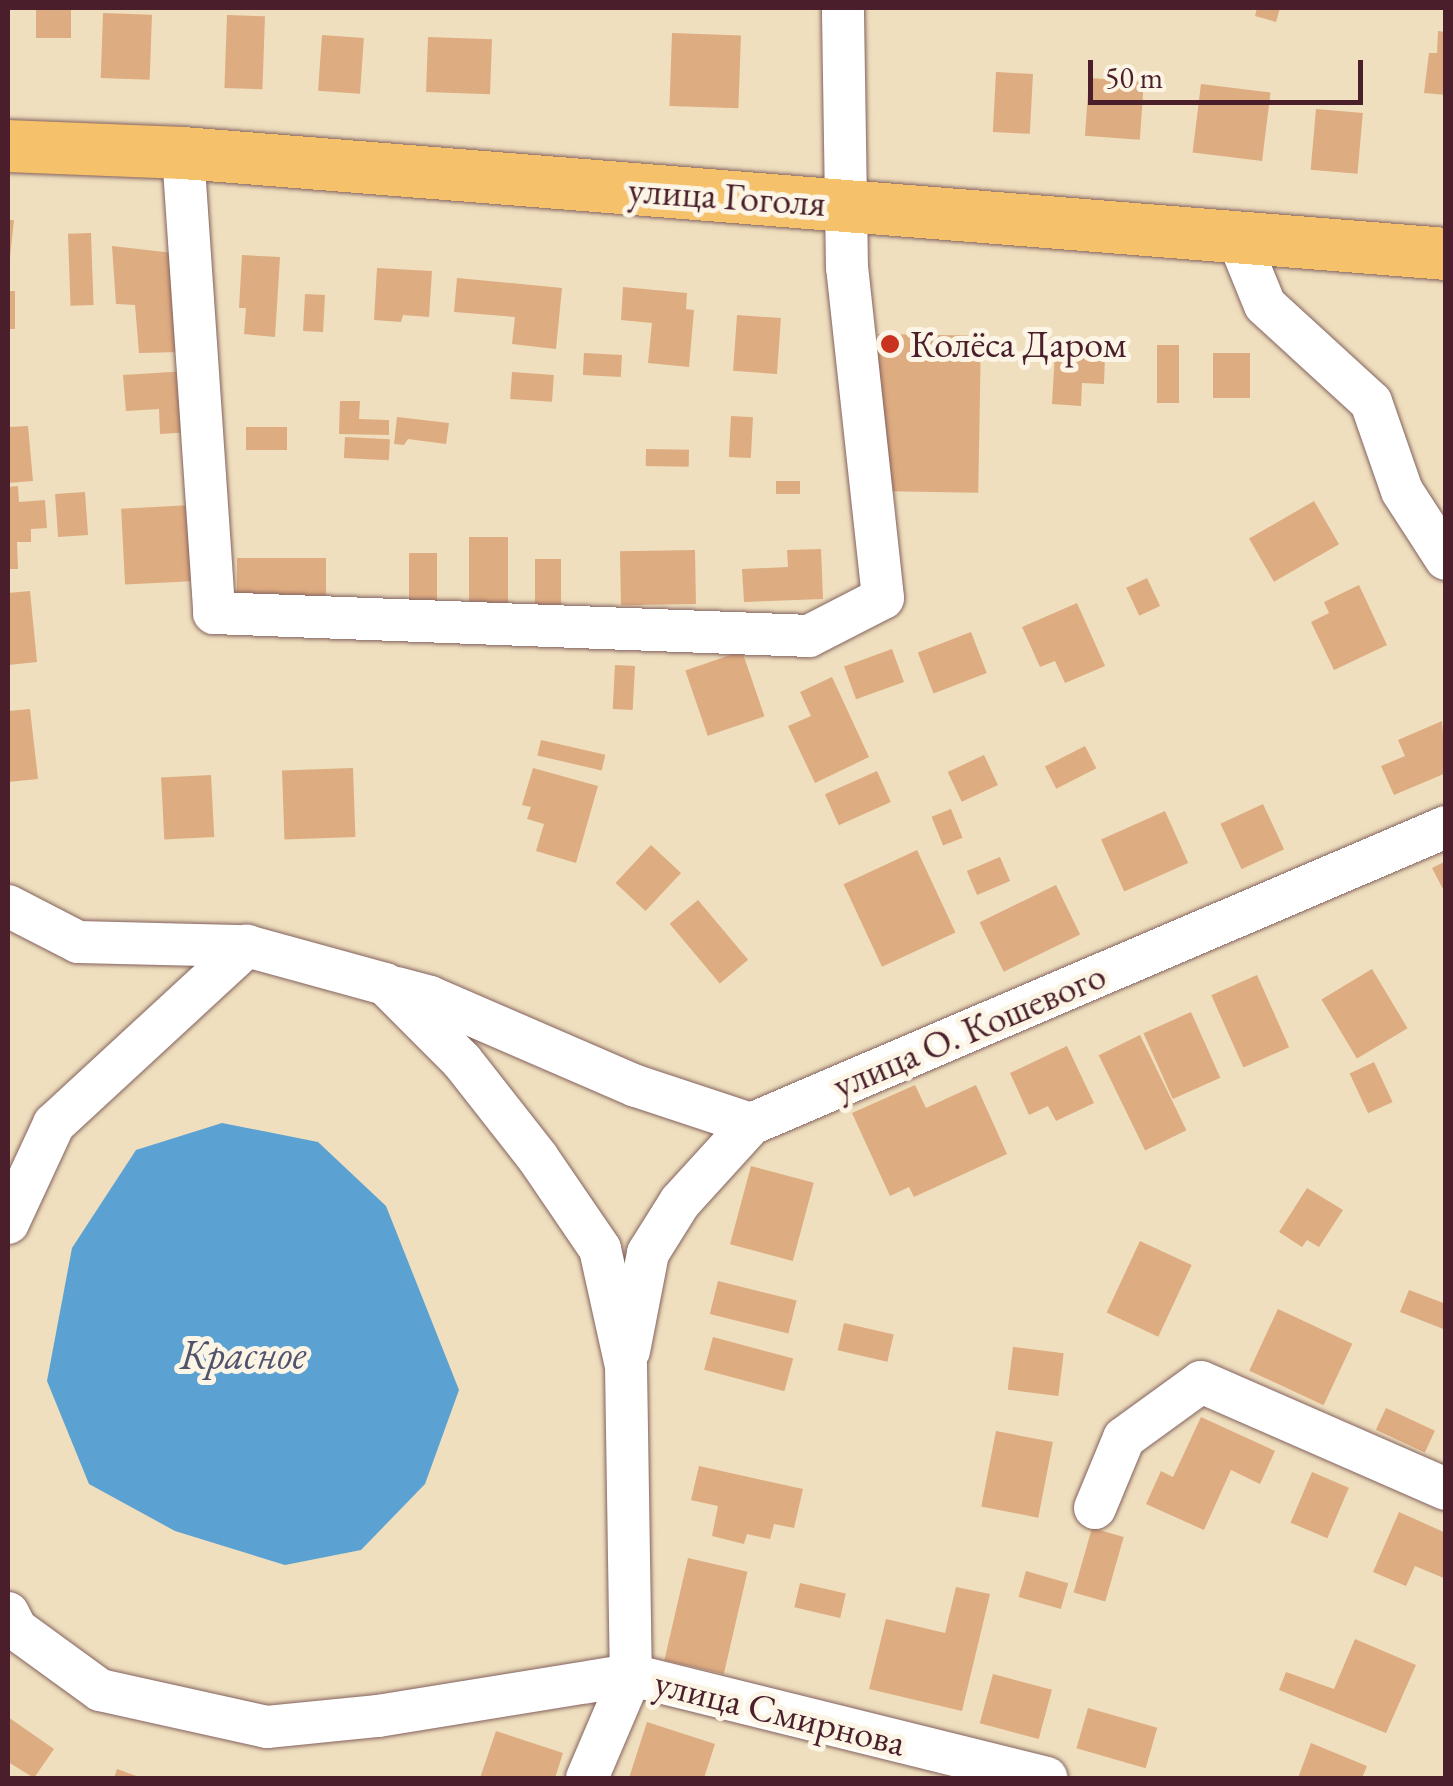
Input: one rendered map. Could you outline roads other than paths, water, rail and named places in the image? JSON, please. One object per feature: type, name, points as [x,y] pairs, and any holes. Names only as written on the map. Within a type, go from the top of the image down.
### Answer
[{"type":"main road","name":"улица Гоголя","points":[[8,146],[182,154],[1446,254]]},
{"type":"street","points":[[182,154],[214,613],[809,636],[884,598],[847,268],[843,8]]},
{"type":"street","points":[[1238,239],[1264,305],[1371,402],[1402,491],[1446,559]]},
{"type":"street","name":"улица О. Кошевого","points":[[626,1366],[648,1254],[680,1202],[750,1124],[1446,827]]},
{"type":"street","points":[[8,906],[78,942],[247,946],[430,997],[636,1086],[750,1124]]},
{"type":"street","points":[[8,1223],[54,1124],[247,946]]},
{"type":"street","points":[[385,984],[462,1061],[538,1158],[600,1249],[626,1366],[631,1675],[587,1778]]},
{"type":"street","points":[[1095,1508],[1124,1438],[1201,1382],[1446,1489]]},
{"type":"street","points":[[8,1613],[16,1630],[100,1690],[267,1727],[378,1716],[631,1675]]},
{"type":"street","name":"улица Смирнова","points":[[631,1675],[1046,1778]]},
{"type":"water","name":"Красное","points":[[222,1123],[318,1142],[386,1206],[459,1390],[425,1484],[361,1550],[285,1565],[175,1531],[89,1484],[47,1381],[72,1248],[136,1150]]},
{"type":"place","name":"Колёса Даром","points":[[890,344]]}]
